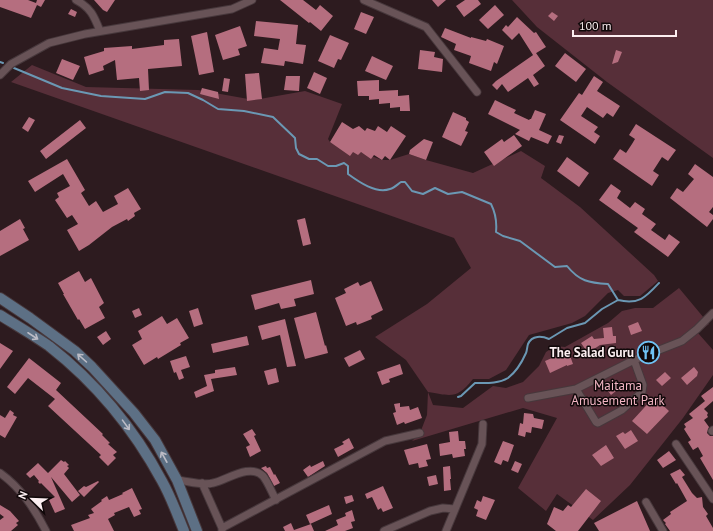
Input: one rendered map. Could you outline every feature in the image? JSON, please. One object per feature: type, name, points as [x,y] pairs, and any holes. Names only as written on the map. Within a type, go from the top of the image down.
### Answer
[{"type":"street","points":[[76,0],[89,8],[100,31]]},
{"type":"street","points":[[0,75],[11,64],[49,43],[100,31],[232,9],[252,0]]},
{"type":"street","points":[[364,0],[426,27],[476,92]]},
{"type":"street","points":[[0,298],[69,347],[92,367],[134,413],[152,436],[177,480],[197,531]]},
{"type":"street","points":[[528,398],[576,389],[634,360],[682,341],[713,313]]},
{"type":"street","points":[[0,315],[48,346],[72,366],[116,411],[148,456],[162,481],[184,531]]},
{"type":"street","points":[[576,389],[594,420],[598,423],[622,410],[642,392],[643,385],[634,360]]},
{"type":"street","points":[[446,531],[482,444],[482,424]]},
{"type":"street","points":[[202,483],[222,530],[385,441],[420,433]]},
{"type":"street","points":[[676,444],[713,499]]},
{"type":"street","points":[[177,480],[213,483],[240,472],[253,472],[263,476],[276,500]]},
{"type":"street","points":[[0,473],[11,481],[24,495],[36,512],[46,531]]},
{"type":"street","points":[[646,502],[663,531]]},
{"type":"street","points":[[384,531],[430,511],[443,508],[455,509]]},
{"type":"green space","points":[[512,0],[713,0],[713,158],[607,82],[537,27]]},
{"type":"green space","points":[[32,65],[86,87],[198,90],[254,100],[305,91],[342,104],[328,139],[330,142],[353,152],[361,152],[382,160],[390,160],[409,154],[473,173],[521,151],[545,166],[541,178],[580,207],[654,275],[658,281],[640,296],[624,296],[618,290],[608,293],[585,316],[572,323],[529,335],[506,370],[489,379],[473,379],[463,390],[454,394],[449,395],[428,392],[406,360],[375,337],[427,304],[471,268],[454,238],[11,82]]},
{"type":"green space","name":"Maitama Amusement Park","points":[[679,288],[709,324],[698,333],[713,350],[713,375],[683,418],[630,485],[593,520],[557,494],[546,511],[518,488],[557,418],[523,408],[412,441],[420,433],[427,415],[428,392],[433,405],[463,408],[493,386],[506,388],[523,382],[539,366],[546,352],[555,346],[565,347],[608,323],[622,311],[635,308],[653,308]]},
{"type":"building","points":[[0,0],[28,0],[36,3],[37,0],[45,0],[41,7],[37,5],[31,18],[0,7]]},
{"type":"building","points":[[94,0],[115,0],[107,12],[103,10]]},
{"type":"building","points":[[280,0],[303,0],[316,10],[320,5],[333,16],[321,31]]},
{"type":"building","points":[[432,0],[446,0],[438,7]]},
{"type":"building","points":[[465,0],[478,0],[481,4],[464,17],[456,6]]},
{"type":"building","points":[[495,5],[504,15],[488,29],[479,20]]},
{"type":"building","points":[[71,9],[77,12],[75,17],[68,14]]},
{"type":"building","points":[[361,12],[374,17],[366,34],[354,29]]},
{"type":"building","points":[[552,12],[558,16],[554,21],[548,16]]},
{"type":"building","points":[[517,17],[534,33],[536,32],[546,47],[533,55],[519,33],[512,40],[502,30],[506,25],[508,27]]},
{"type":"building","points":[[256,21],[298,25],[296,44],[306,45],[303,64],[285,61],[284,66],[261,63],[264,48],[278,50],[280,39],[254,36]]},
{"type":"building","points":[[240,26],[247,46],[238,49],[240,55],[223,60],[215,35]]},
{"type":"building","points":[[445,28],[471,38],[486,41],[487,39],[504,46],[497,64],[494,62],[491,71],[469,63],[471,56],[454,50],[456,44],[441,37]]},
{"type":"building","points":[[207,32],[214,72],[199,75],[191,36]]},
{"type":"building","points":[[330,35],[349,43],[341,60],[338,59],[334,68],[318,61]]},
{"type":"building","points":[[179,39],[182,66],[148,69],[149,90],[140,91],[139,78],[117,80],[115,60],[103,66],[104,70],[89,75],[84,57],[104,51],[104,48],[132,46],[132,49],[164,45],[164,40]]},
{"type":"building","points":[[420,50],[435,52],[434,57],[443,59],[442,72],[418,69]]},
{"type":"building","points":[[616,50],[622,52],[618,62],[612,64]]},
{"type":"building","points":[[536,53],[545,66],[533,75],[539,84],[534,87],[528,78],[508,92],[502,84],[497,90],[492,85],[496,81]]},
{"type":"building","points":[[565,53],[586,69],[576,82],[555,66]]},
{"type":"building","points":[[372,56],[393,66],[386,80],[365,71]]},
{"type":"building","points":[[62,59],[80,66],[73,80],[56,73]]},
{"type":"building","points":[[314,72],[327,78],[320,94],[307,88]]},
{"type":"building","points":[[259,73],[262,99],[247,101],[245,74]]},
{"type":"building","points":[[286,76],[300,76],[299,91],[284,90]]},
{"type":"building","points":[[594,76],[603,82],[597,91],[620,106],[613,117],[607,113],[603,118],[587,107],[581,116],[598,127],[594,132],[600,136],[595,144],[560,120],[579,93],[582,95]]},
{"type":"building","points":[[224,78],[230,79],[228,92],[222,91]]},
{"type":"building","points":[[379,80],[379,91],[398,90],[398,96],[409,95],[410,111],[400,111],[400,107],[390,108],[390,103],[379,104],[379,99],[369,100],[369,96],[358,96],[357,81]]},
{"type":"building","points":[[202,88],[218,92],[219,99],[200,94]]},
{"type":"building","points":[[495,100],[516,110],[514,113],[529,120],[531,119],[535,110],[546,114],[539,130],[552,136],[548,144],[531,137],[529,141],[515,134],[520,130],[488,114]]},
{"type":"building","points":[[453,112],[466,118],[469,122],[465,131],[468,132],[461,146],[442,137]]},
{"type":"building","points":[[29,117],[35,120],[28,132],[22,128]]},
{"type":"building","points":[[80,120],[86,128],[46,159],[40,151]]},
{"type":"building","points":[[342,122],[353,129],[359,126],[365,131],[367,128],[375,131],[378,126],[387,132],[391,126],[406,136],[390,160],[385,156],[382,160],[374,155],[371,159],[361,152],[358,155],[353,152],[350,156],[330,142]]},
{"type":"building","points":[[636,124],[676,150],[668,161],[662,157],[653,171],[659,175],[652,186],[613,159],[620,149],[626,153],[632,144],[635,139],[629,135]]},
{"type":"building","points":[[514,135],[522,146],[494,166],[484,152],[502,139],[504,142]]},
{"type":"building","points":[[559,135],[564,136],[561,144],[556,142]]},
{"type":"building","points":[[424,139],[433,142],[426,160],[409,154],[410,150]]},
{"type":"building","points":[[567,157],[589,173],[579,187],[557,171]]},
{"type":"building","points":[[67,159],[85,190],[81,193],[89,206],[96,201],[103,212],[118,204],[114,196],[128,188],[141,209],[134,213],[135,216],[128,221],[127,219],[112,227],[79,251],[67,230],[78,224],[72,215],[67,218],[55,200],[59,197],[57,193],[70,186],[63,174],[35,192],[28,181]]},
{"type":"building","points":[[695,164],[713,177],[713,207],[709,212],[713,215],[713,219],[707,227],[670,198],[677,188],[683,192],[694,179],[688,174]]},
{"type":"building","points":[[611,184],[621,191],[617,198],[630,208],[635,202],[645,209],[642,214],[656,224],[651,230],[665,240],[669,234],[680,242],[668,257],[634,232],[638,228],[599,200]]},
{"type":"building","points":[[305,218],[311,244],[303,246],[297,220]]},
{"type":"building","points":[[20,219],[29,240],[0,256],[0,231]]},
{"type":"building","points":[[79,271],[85,282],[91,278],[104,303],[99,307],[105,318],[85,329],[79,319],[78,320],[58,283]]},
{"type":"building","points":[[311,280],[314,294],[294,299],[296,306],[281,309],[279,303],[255,310],[251,295]]},
{"type":"building","points":[[371,281],[383,310],[371,316],[372,319],[357,325],[356,322],[346,326],[335,298],[346,293],[344,289],[358,282],[360,286]]},
{"type":"building","points":[[139,308],[142,315],[135,318],[132,311]]},
{"type":"building","points":[[198,308],[203,324],[194,327],[189,311]]},
{"type":"building","points":[[316,312],[328,353],[305,359],[294,318]]},
{"type":"building","points":[[162,316],[167,324],[177,318],[189,338],[180,343],[181,345],[158,359],[157,357],[144,365],[132,345],[142,339],[138,331]]},
{"type":"building","points":[[285,319],[296,366],[287,367],[280,335],[262,340],[258,326]]},
{"type":"building","points":[[638,322],[642,331],[631,335],[628,326]]},
{"type":"building","points":[[612,327],[613,336],[616,336],[616,343],[600,345],[588,353],[581,343],[592,336],[594,339],[604,338],[603,328]]},
{"type":"building","points":[[106,331],[111,339],[103,345],[97,337]]},
{"type":"building","points":[[247,336],[249,345],[213,353],[211,344]]},
{"type":"building","points":[[0,343],[13,351],[0,369]]},
{"type":"building","points":[[360,350],[365,359],[349,367],[344,358]]},
{"type":"building","points":[[569,353],[573,364],[567,365],[550,373],[545,361],[559,355]]},
{"type":"building","points":[[186,356],[190,367],[181,370],[184,378],[179,380],[176,372],[174,373],[170,361]]},
{"type":"building","points":[[29,358],[61,383],[56,390],[103,434],[102,435],[110,443],[108,444],[117,452],[113,455],[116,458],[108,466],[99,457],[101,455],[48,406],[55,399],[28,378],[15,394],[7,387]]},
{"type":"building","points":[[400,364],[403,374],[389,379],[390,382],[382,385],[377,372]]},
{"type":"building","points":[[235,367],[237,375],[211,379],[214,391],[196,398],[194,392],[207,386],[204,375],[215,373],[215,370]]},
{"type":"building","points":[[694,367],[698,372],[697,376],[687,385],[681,378]]},
{"type":"building","points":[[276,368],[279,382],[268,385],[264,371]]},
{"type":"building","points":[[665,372],[671,378],[662,386],[656,380]]},
{"type":"building","points":[[613,387],[616,391],[611,395],[608,391]]},
{"type":"building","points":[[713,387],[713,401],[704,409],[708,413],[708,417],[704,420],[709,427],[707,433],[710,436],[713,436],[713,480],[700,458],[703,456],[698,447],[693,450],[688,442],[691,440],[684,429],[686,427],[684,424],[693,418],[689,414],[705,401],[701,396]]},
{"type":"building","points":[[654,397],[669,411],[647,434],[632,421]]},
{"type":"building","points":[[400,403],[400,407],[409,406],[410,410],[418,407],[422,418],[397,425],[393,413],[396,412],[394,404]]},
{"type":"building","points":[[10,410],[14,413],[13,415],[17,417],[5,438],[0,435],[0,415],[5,418]]},
{"type":"building","points":[[524,413],[533,414],[534,418],[544,420],[542,429],[532,427],[531,433],[526,432],[525,437],[518,435],[520,423],[523,424]]},
{"type":"building","points":[[252,429],[256,435],[254,436],[261,451],[250,457],[246,447],[250,445],[243,434]]},
{"type":"building","points":[[631,430],[638,441],[625,449],[616,436],[623,432],[625,434]]},
{"type":"building","points":[[458,431],[459,441],[465,441],[465,456],[453,458],[452,454],[440,456],[439,444],[450,442],[449,432]]},
{"type":"building","points":[[349,438],[354,448],[338,457],[334,449],[344,444],[342,442]]},
{"type":"building","points":[[503,441],[514,445],[508,462],[503,460],[501,465],[494,462]]},
{"type":"building","points":[[427,444],[431,459],[426,460],[428,466],[419,468],[418,463],[409,465],[404,450]]},
{"type":"building","points":[[606,445],[614,458],[601,466],[592,455]]},
{"type":"building","points":[[669,451],[676,460],[663,468],[657,460]]},
{"type":"building","points":[[61,460],[64,462],[65,461],[69,465],[67,466],[69,468],[64,474],[80,495],[72,502],[51,477],[65,509],[55,513],[49,500],[55,497],[41,483],[40,484],[38,482],[39,481],[34,475],[30,478],[26,474],[38,463],[48,473]]},
{"type":"building","points":[[323,461],[325,466],[308,477],[303,470],[310,465],[311,467]]},
{"type":"building","points":[[515,461],[522,464],[518,473],[511,470]]},
{"type":"building","points":[[266,466],[267,468],[270,467],[280,483],[274,486],[267,473],[261,468]]},
{"type":"building","points":[[450,466],[451,490],[444,491],[443,467]]},
{"type":"building","points":[[680,469],[685,475],[682,477],[692,493],[697,498],[702,497],[703,507],[708,514],[706,516],[713,528],[713,531],[670,531],[665,524],[666,523],[663,520],[671,514],[670,512],[687,501],[670,474]]},
{"type":"building","points":[[436,475],[438,484],[429,486],[427,477]]},
{"type":"building","points":[[98,481],[99,482],[84,497],[78,491],[84,486],[86,487]]},
{"type":"building","points":[[383,486],[393,508],[383,512],[381,508],[378,510],[372,497],[367,499],[365,494]]},
{"type":"building","points":[[132,488],[142,509],[139,510],[141,514],[134,517],[129,507],[114,513],[115,515],[108,519],[114,531],[74,531],[71,525],[90,518],[88,515],[94,513],[91,509],[102,501],[101,500],[107,496],[109,500]]},
{"type":"building","points":[[586,489],[601,501],[578,531],[556,531],[547,524],[554,507],[563,511],[568,505],[571,507]]},
{"type":"building","points":[[352,495],[354,501],[346,504],[344,497]]},
{"type":"building","points":[[483,496],[495,500],[486,520],[476,516],[478,510],[474,508],[477,500],[481,502]]},
{"type":"building","points":[[637,501],[650,531],[599,531],[594,523]]},
{"type":"building","points":[[0,505],[10,511],[19,521],[16,523],[18,525],[11,531],[0,531],[0,520],[4,517],[0,514]]},
{"type":"building","points":[[329,505],[332,514],[310,524],[306,515]]},
{"type":"building","points":[[352,510],[355,521],[351,522],[353,528],[345,531],[325,531],[338,525],[336,520],[346,516],[345,513]]},
{"type":"building","points":[[291,523],[294,530],[311,524],[314,531],[285,531],[283,527]]},
{"type":"waterway","points":[[14,68],[62,88],[101,96],[145,99],[165,92],[188,93],[218,109],[244,111],[273,117],[295,138],[296,148],[299,154],[309,159],[317,159],[328,166],[336,166],[344,163],[348,166],[348,174],[373,189],[390,189],[401,182],[405,182],[412,191],[423,194],[435,188],[448,194],[462,192],[491,204],[496,218],[496,232],[503,236],[520,241],[555,267],[567,266],[580,278],[590,282],[608,284],[618,300]]},
{"type":"waterway","points":[[458,397],[475,383],[496,382],[508,378],[514,373],[521,363],[528,344],[532,339],[540,337],[549,339],[567,328],[585,323],[602,309],[618,300],[637,301],[642,299],[659,283]]},
{"type":"place","name":"The Salad Guru","points":[[649,352]]}]
